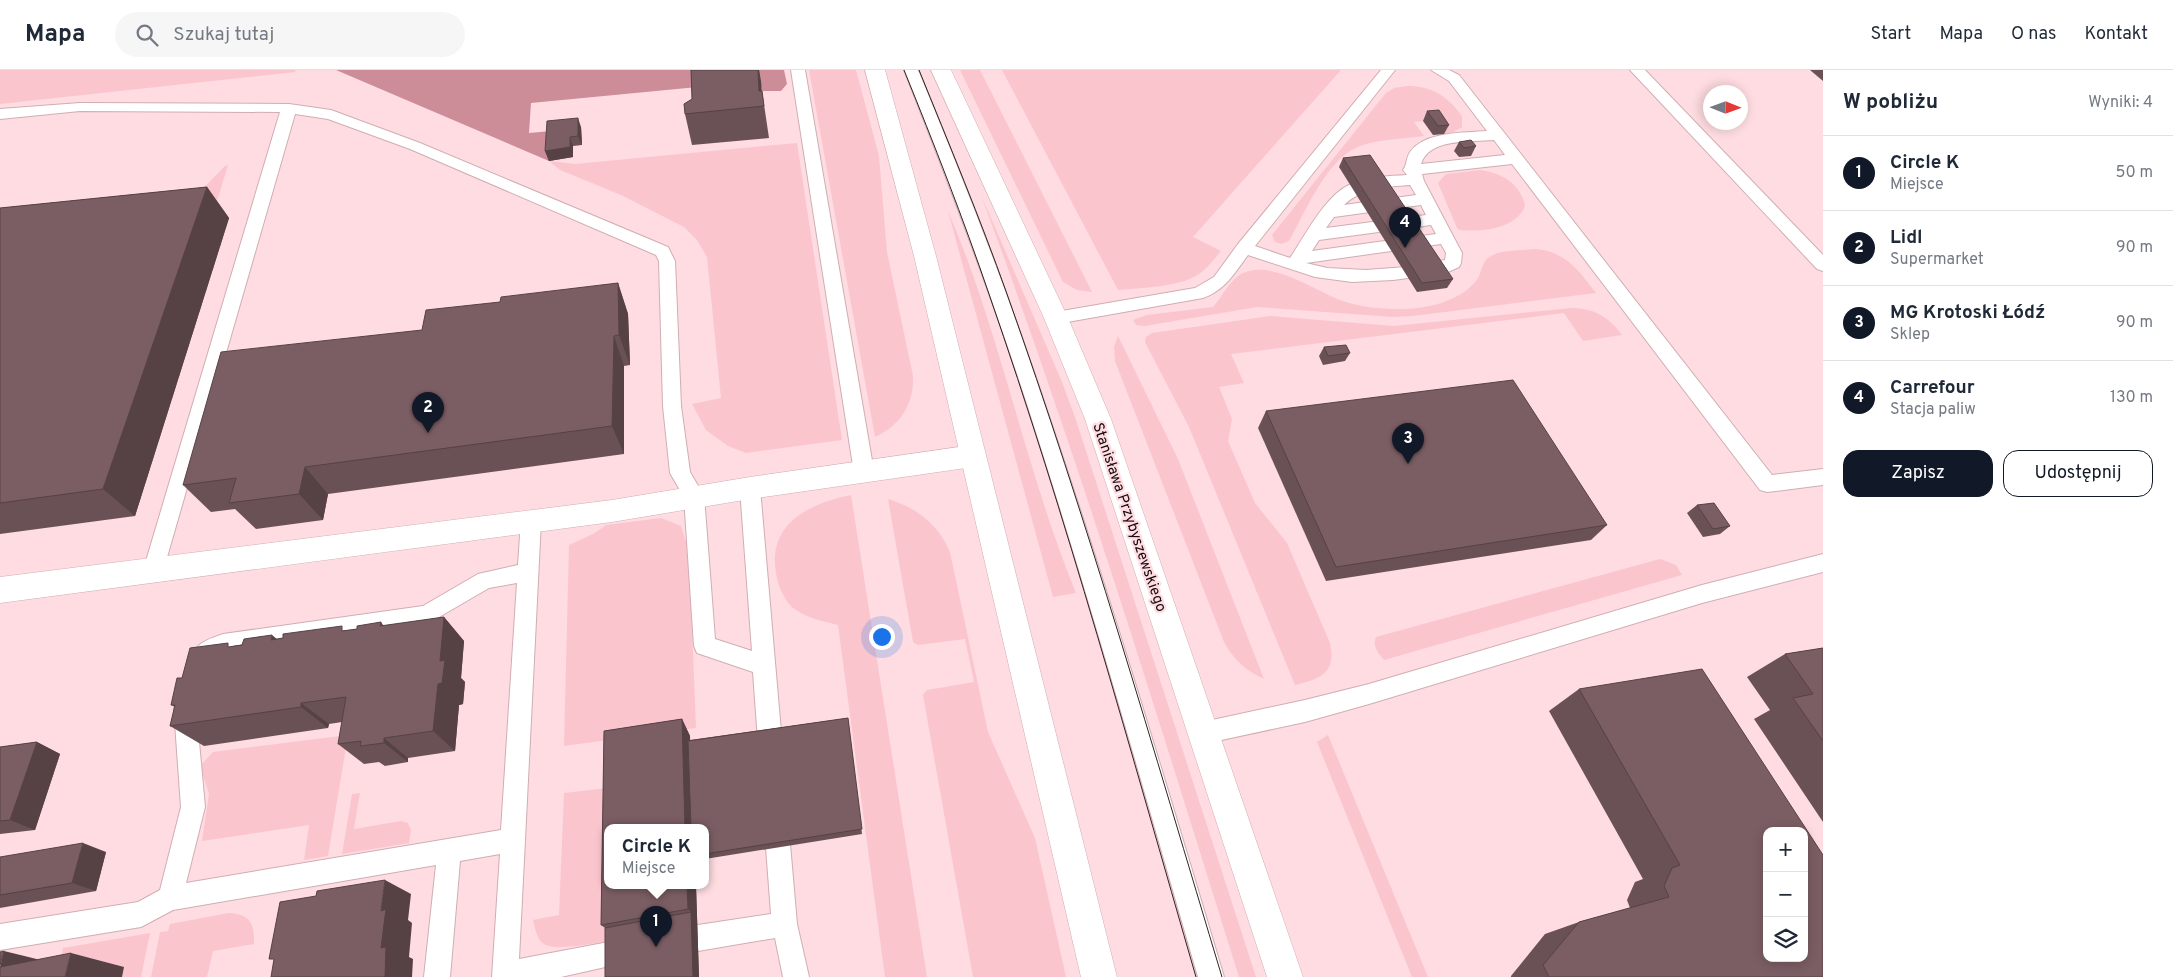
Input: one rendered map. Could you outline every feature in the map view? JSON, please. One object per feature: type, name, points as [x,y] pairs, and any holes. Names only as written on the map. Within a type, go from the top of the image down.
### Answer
[{"type":"main road","points":[[875,70],[922,248],[1099,977]]},
{"type":"main road","name":"Stanisława Przybyszewskiego","points":[[941,70],[1056,318],[1098,419],[1285,977]]},
{"type":"main road","points":[[0,590],[612,511],[694,496],[973,456]]},
{"type":"lane","points":[[798,70],[864,472]]},
{"type":"lane","points":[[911,70],[966,204],[1032,393],[1109,632],[1212,977]]},
{"type":"lane","points":[[1056,318],[1197,294],[1210,289],[1220,281],[1244,248],[1388,70]]},
{"type":"lane","points":[[1438,70],[1454,78],[1767,484],[1823,477]]},
{"type":"lane","points":[[1637,70],[1823,265]]},
{"type":"lane","points":[[0,114],[80,107],[289,108],[337,117],[415,146],[662,251],[666,260],[672,406],[680,473],[694,496],[705,646],[764,665]]},
{"type":"lane","points":[[153,571],[289,108]]},
{"type":"lane","points":[[1244,248],[1297,261],[1338,275],[1396,274],[1446,267],[1453,263],[1454,253],[1413,174],[1414,155],[1422,146],[1435,142],[1497,136]]},
{"type":"lane","points":[[1297,261],[1340,199],[1353,190],[1413,174],[1516,159]]},
{"type":"lane","points":[[1331,212],[1425,200]]},
{"type":"lane","points":[[1315,235],[1436,219]]},
{"type":"lane","points":[[1297,261],[1446,238]]},
{"type":"lane","points":[[750,488],[784,924],[796,977]]},
{"type":"lane","points":[[531,521],[505,976],[614,954]]},
{"type":"lane","points":[[1204,733],[1305,711],[1369,694],[1702,594],[1823,563]]},
{"type":"lane","points":[[170,898],[192,807],[184,715],[199,658],[211,648],[217,646],[427,615],[485,580],[528,572]]},
{"type":"lane","points":[[0,937],[141,914],[170,898],[513,840]]},
{"type":"lane","points":[[437,977],[449,852]]},
{"type":"lane","points":[[698,938],[784,924]]},
{"type":"shaded area","points":[[0,70],[296,70],[295,72],[0,104]]},
{"type":"shaded area","points":[[336,70],[784,70],[787,84],[781,91],[762,91],[760,81],[531,103],[529,133],[551,131],[549,161]]},
{"type":"shaded area","points":[[809,70],[856,70],[879,156],[887,252],[913,376],[913,386],[908,404],[899,420],[875,437]]},
{"type":"shaded area","points":[[960,70],[980,70],[1092,292],[1077,290],[1063,282]]},
{"type":"shaded area","points":[[1002,70],[1341,70],[1193,237],[1221,251],[1205,269],[1182,282],[1118,290]]},
{"type":"shaded area","points":[[1407,86],[1432,90],[1445,98],[1462,116],[1462,127],[1452,133],[1444,134],[1434,120],[1414,122],[1424,136],[1378,141],[1350,151],[1339,160],[1319,186],[1289,241],[1281,244],[1275,242],[1272,235],[1386,93],[1394,88]]},
{"type":"shaded area","points":[[797,143],[842,440],[746,453],[728,446],[706,430],[692,404],[721,398],[707,257],[697,240],[684,227],[621,195],[560,170],[549,161],[575,164]]},
{"type":"shaded area","points":[[228,165],[214,211],[176,216],[225,166]]},
{"type":"shaded area","points":[[1480,170],[1495,173],[1508,180],[1519,191],[1525,206],[1521,214],[1506,224],[1488,229],[1460,230],[1457,228],[1438,183],[1446,174]]},
{"type":"shaded area","points":[[981,195],[1062,382],[1076,420],[1256,977],[1239,977],[1147,682],[1083,487]]},
{"type":"shaded area","points":[[948,211],[983,305],[1042,498],[1076,593],[1053,597]]},
{"type":"shaded area","points":[[1533,249],[1544,250],[1562,257],[1577,269],[1596,293],[1413,316],[1393,317],[1257,307],[1145,326],[1136,325],[1133,320],[1147,315],[1213,307],[1237,277],[1248,271],[1261,270],[1289,276],[1340,300],[1355,304],[1385,309],[1420,308],[1441,303],[1461,294],[1476,281],[1486,260],[1493,255]]},
{"type":"shaded area","points":[[1579,308],[1600,315],[1612,323],[1622,335],[1583,341],[1564,313],[1231,354],[1244,383],[1219,387],[1232,419],[1228,441],[1255,503],[1287,543],[1330,643],[1331,661],[1325,673],[1313,680],[1295,685],[1189,427],[1145,342],[1146,337],[1152,333],[1270,316],[1394,326]]},
{"type":"shaded area","points":[[1118,336],[1178,459],[1264,679],[1241,664],[1224,642],[1115,361],[1114,347]]},
{"type":"shaded area","points":[[851,495],[927,977],[885,977],[838,625],[808,616],[792,607],[781,591],[776,573],[775,556],[778,541],[785,528],[807,510]]},
{"type":"shaded area","points":[[888,499],[908,507],[925,518],[939,533],[950,552],[988,732],[1035,838],[1066,977],[973,977],[923,695],[927,690],[974,682],[965,639],[918,645],[913,642]]},
{"type":"shaded area","points":[[661,518],[681,526],[689,552],[696,728],[564,746],[569,545],[595,533],[606,525]]},
{"type":"shaded area","points":[[1660,559],[1676,565],[1682,575],[1384,660],[1375,646],[1376,637]]},
{"type":"shaded area","points":[[348,735],[328,856],[304,860],[309,825],[202,841],[209,794],[200,766],[213,752]]},
{"type":"shaded area","points":[[1328,735],[1428,977],[1412,977],[1317,742]]},
{"type":"shaded area","points":[[616,787],[608,824],[604,824],[604,889],[607,889],[614,940],[558,947],[544,944],[538,937],[533,920],[559,915],[564,793]]},
{"type":"shaded area","points":[[360,793],[354,829],[401,821],[408,823],[411,830],[409,843],[342,854],[352,794]]},
{"type":"shaded area","points":[[229,913],[242,915],[250,921],[254,944],[213,951],[207,977],[151,977],[160,932],[168,931],[170,924]]},
{"type":"shaded area","points":[[150,933],[141,977],[122,977],[123,967],[58,977],[63,948]]},
{"type":"building","points":[[691,70],[758,70],[759,91],[762,91],[764,106],[685,114],[684,104],[692,99]]},
{"type":"building","points":[[1439,110],[1449,125],[1438,126],[1427,111]]},
{"type":"building","points":[[578,118],[578,136],[570,137],[570,147],[545,151],[547,121]]},
{"type":"building","points":[[1471,140],[1476,146],[1464,148],[1459,142]]},
{"type":"building","points":[[1370,155],[1453,279],[1422,283],[1343,158]]},
{"type":"building","points":[[207,187],[103,489],[0,503],[0,208]]},
{"type":"building","points":[[618,283],[619,335],[614,336],[612,426],[305,467],[299,494],[229,503],[236,478],[183,485],[221,352],[422,330],[426,310],[500,302],[501,297]]},
{"type":"building","points":[[1346,345],[1350,353],[1328,356],[1324,347]]},
{"type":"building","points":[[1513,380],[1607,525],[1336,567],[1266,411]]},
{"type":"building","points":[[1714,503],[1730,526],[1713,529],[1697,505]]},
{"type":"building","points":[[444,617],[440,661],[445,660],[442,683],[438,684],[433,731],[384,738],[384,743],[360,746],[361,741],[338,744],[346,697],[301,703],[301,707],[170,726],[175,705],[171,705],[177,678],[182,678],[190,648],[228,643],[228,647],[242,645],[244,639],[272,635],[271,640],[283,638],[283,634],[342,626],[342,631],[381,622],[380,626]]},
{"type":"building","points":[[1823,648],[1823,741],[1793,698],[1813,694],[1785,654]]},
{"type":"building","points":[[1702,669],[1805,827],[1763,827],[1763,962],[1808,962],[1808,832],[1823,855],[1823,977],[1549,977],[1543,965],[1579,922],[1669,897],[1664,886],[1672,868],[1680,865],[1579,689]]},
{"type":"building","points":[[848,718],[862,829],[709,853],[709,824],[691,824],[688,741]]},
{"type":"building","points":[[682,719],[685,824],[604,824],[604,889],[687,889],[688,909],[601,925],[604,731]]},
{"type":"building","points":[[37,742],[10,820],[0,821],[0,747]]},
{"type":"building","points":[[83,843],[72,883],[0,895],[0,857]]},
{"type":"building","points":[[385,880],[381,911],[386,909],[381,948],[386,947],[385,977],[271,977],[274,959],[269,959],[280,902],[316,896],[317,891]]},
{"type":"building","points":[[691,912],[693,977],[605,977],[605,928]]},
{"type":"building","points":[[4,951],[0,965],[0,952]]},
{"type":"building","points":[[71,953],[65,977],[0,977],[0,967]]},
{"type":"tram line","points":[[904,70],[948,181],[1018,379],[1097,634],[1196,977]]},
{"type":"tram line","points":[[919,70],[986,237],[1065,463],[1119,634],[1222,977]]},
{"type":"place","name":"Carrefour","points":[[1405,248]]},
{"type":"place","name":"Lidl","points":[[428,433]]},
{"type":"place","name":"MG Krotoski Łódź","points":[[1408,464]]},
{"type":"place","name":"Circle K","points":[[656,947]]}]
